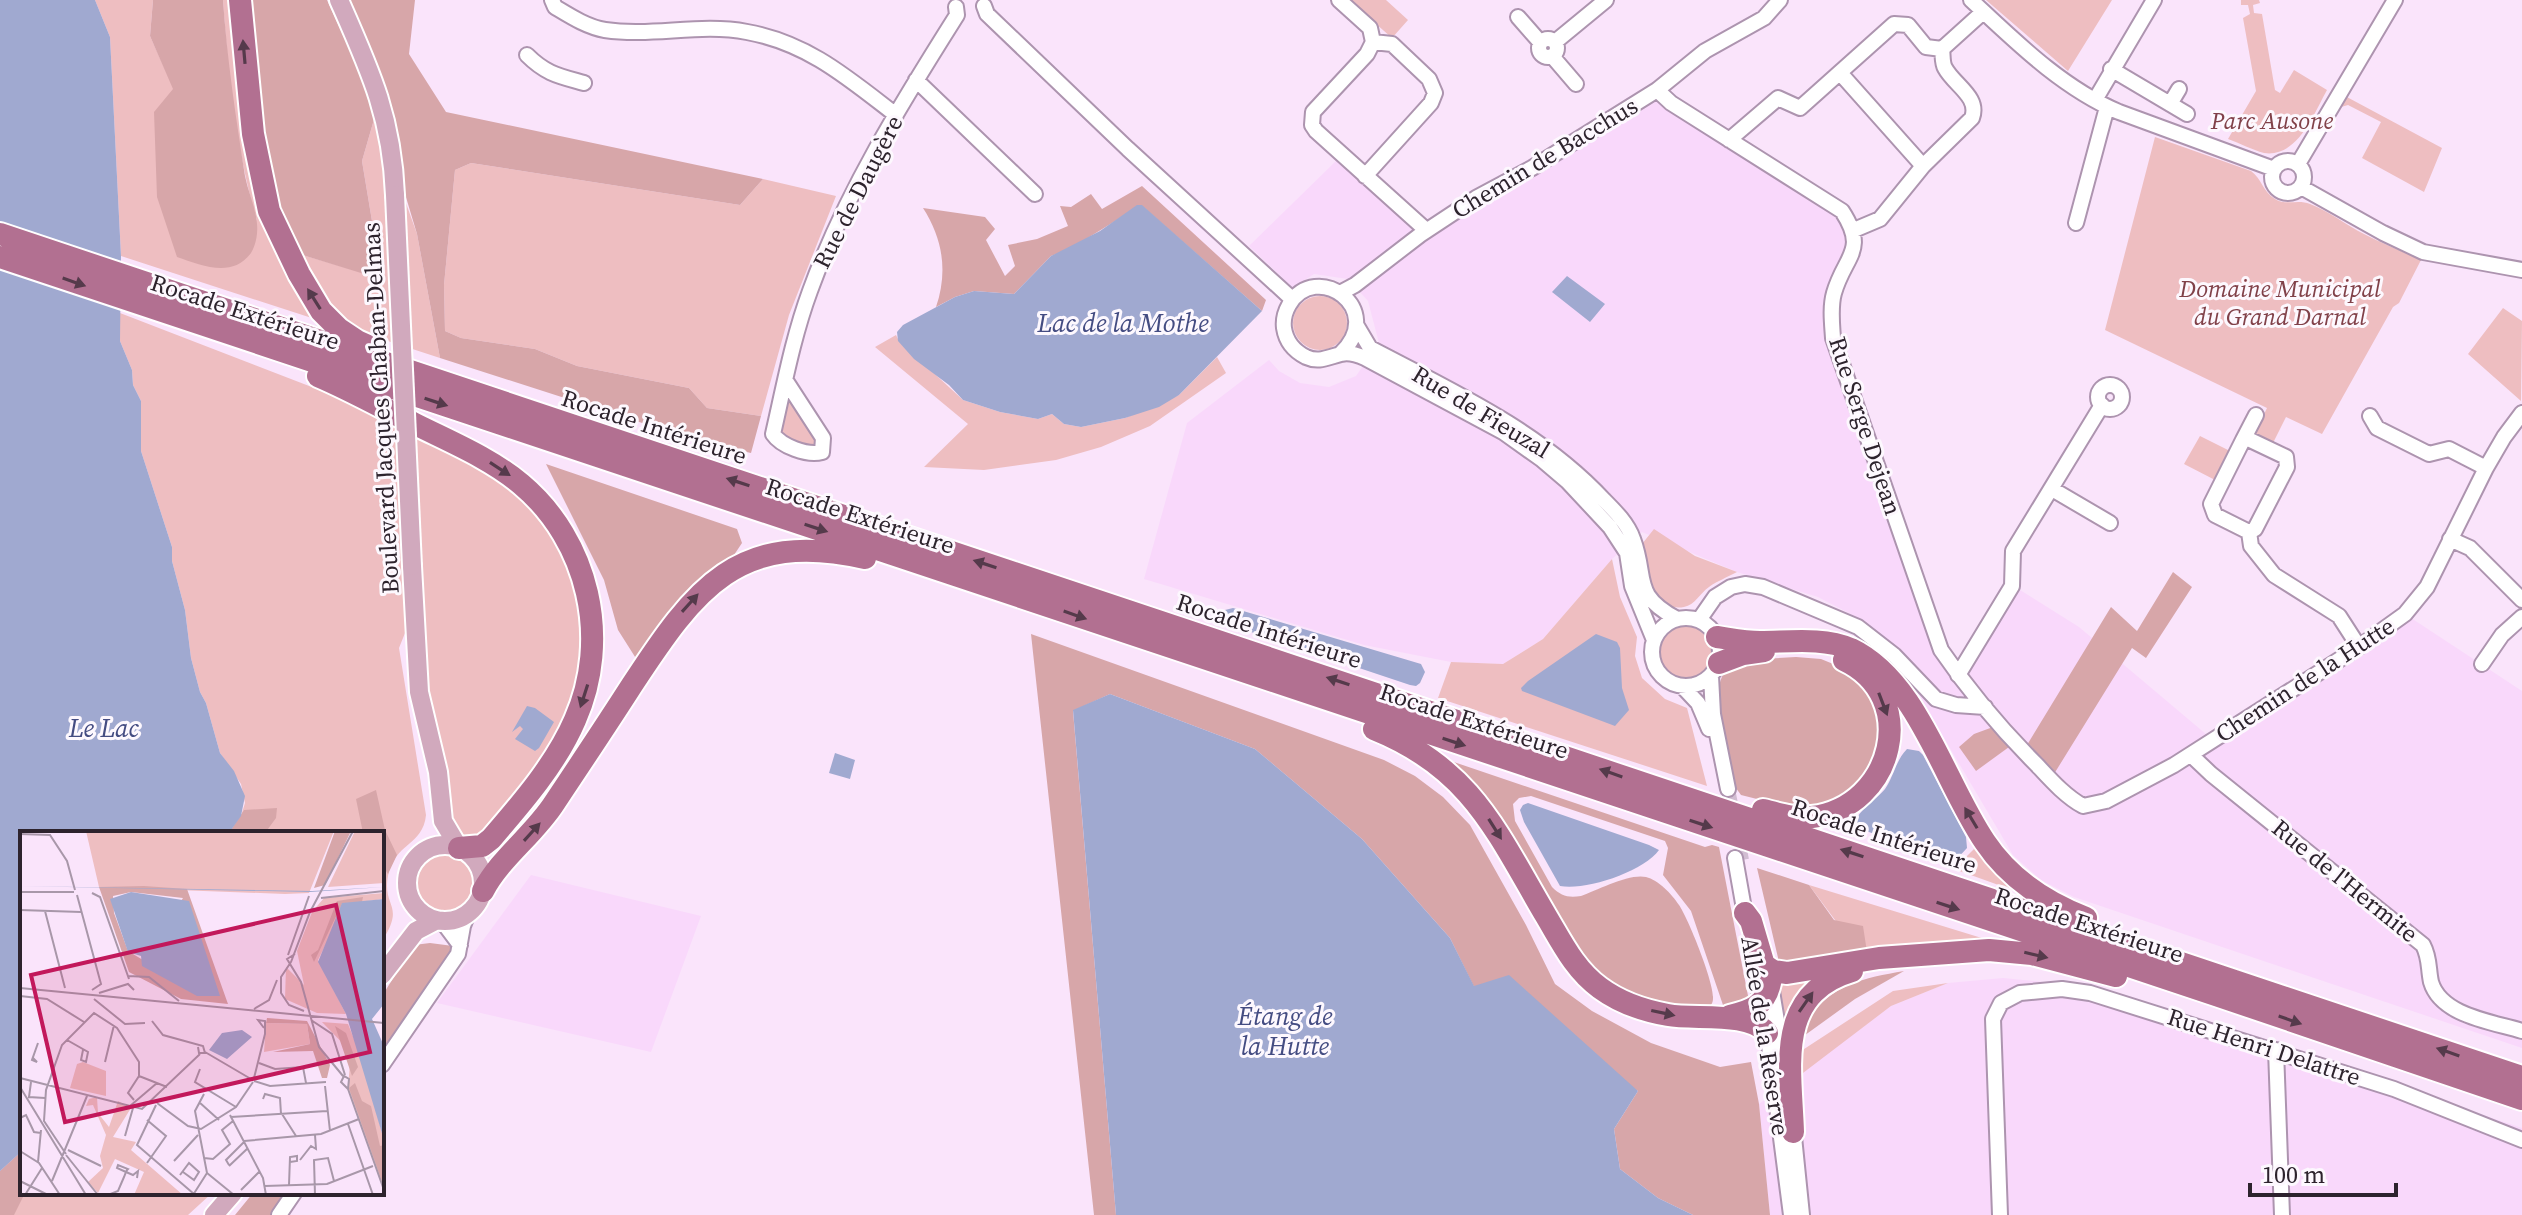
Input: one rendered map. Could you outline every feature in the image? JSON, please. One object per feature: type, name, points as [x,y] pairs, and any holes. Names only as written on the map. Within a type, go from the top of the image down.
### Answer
[{"type":"highway","points":[[240,0],[253,134],[269,211],[299,274],[321,311],[357,341],[528,412]]},
{"type":"highway","name":"Rocade Intérieure","points":[[0,234],[2522,1077]]},
{"type":"highway","name":"Rocade Extérieure","points":[[0,257],[2522,1099]]},
{"type":"highway","points":[[167,314],[326,379],[492,464],[539,501],[573,549],[589,599],[592,627],[589,673],[582,703],[562,746],[505,823],[486,843],[459,848]]},
{"type":"highway","points":[[483,891],[492,875],[549,812],[683,610],[700,592],[732,570],[765,556],[822,550],[1001,590]]},
{"type":"highway","points":[[1717,637],[1756,642],[1828,643],[1847,648],[1873,662],[1903,692],[1986,844],[2008,869],[2036,893],[2065,910],[2145,940],[2165,957]]},
{"type":"highway","points":[[1165,645],[1400,739],[1455,777],[1482,809],[1572,960],[1601,989],[1639,1007],[1667,1015],[1752,1021],[1767,1033]]},
{"type":"highway","points":[[1685,797],[1709,794],[1777,814],[1798,817],[1821,815],[1843,808],[1864,794],[1878,776],[1887,751],[1889,732],[1883,701],[1865,675],[1851,663],[1815,650],[1796,649],[1743,654],[1715,669]]},
{"type":"highway","points":[[1745,913],[1751,921],[1766,985]]},
{"type":"highway","points":[[1721,1018],[1750,1012],[1766,985],[1787,973],[1879,958],[1966,951],[2010,951],[2177,993],[2216,995]]},
{"type":"highway","points":[[1793,1132],[1790,1047],[1802,1006],[1810,994],[1835,976],[1903,957]]},
{"type":"main road","name":"Boulevard Jacques Chaban-Delmas","points":[[339,0],[374,78],[389,130],[395,195],[417,676],[438,772],[443,821],[459,848]]},
{"type":"main road","points":[[431,847],[443,821]]},
{"type":"main road","points":[[402,945],[420,927],[468,913],[483,891],[482,874],[473,857],[459,848],[446,845],[431,847],[416,858],[407,887],[415,906],[424,915],[440,920]]},
{"type":"main road","points":[[384,972],[414,922],[415,906]]},
{"type":"main road","points":[[214,1215],[231,1195]]},
{"type":"street","points":[[552,0],[555,7],[604,30],[716,29],[747,32],[777,40],[831,65],[896,115]]},
{"type":"street","points":[[1339,0],[1370,28],[1373,42],[1367,54],[1317,107],[1312,118],[1316,131],[1426,230]]},
{"type":"street","points":[[1549,47],[1606,0]]},
{"type":"street","name":"Chemin de Bacchus","points":[[1750,25],[1761,14],[1767,0]]},
{"type":"street","name":"Chemin de Bacchus","points":[[1340,293],[1355,285],[1426,230],[1657,90],[1705,51],[1764,18],[1780,0]]},
{"type":"street","points":[[1971,0],[2045,66],[2101,103],[2274,169]]},
{"type":"street","points":[[2076,223],[2111,69],[2154,0]]},
{"type":"street","points":[[2298,164],[2395,0]]},
{"type":"street","points":[[971,8],[1292,299],[1300,292],[1320,287],[1340,293]]},
{"type":"street","name":"Rue de Daugère","points":[[786,381],[823,438],[822,452],[808,453],[775,438],[773,434],[796,332],[825,252],[896,115],[916,80],[971,8]]},
{"type":"street","points":[[1729,140],[1778,98],[1800,108],[1894,24],[1908,25],[1926,47],[1942,49],[1983,12]]},
{"type":"street","points":[[1518,17],[1549,47],[1576,84]]},
{"type":"street","points":[[1365,176],[1431,103],[1435,93],[1432,82],[1392,44],[1373,42]]},
{"type":"street","points":[[1657,90],[1669,102],[1842,211],[1854,230],[1880,219],[1923,166],[1972,118],[1975,111],[1973,101],[1944,67],[1942,49]]},
{"type":"street","points":[[527,55],[549,73],[584,83]]},
{"type":"street","points":[[2111,69],[2187,114]]},
{"type":"street","points":[[1841,74],[1923,166]]},
{"type":"street","points":[[916,80],[1035,194]]},
{"type":"street","points":[[2170,104],[2179,89]]},
{"type":"street","points":[[2285,161],[2298,164],[2304,172],[2301,187],[2293,192],[2279,190],[2273,183],[2274,169],[2285,161]]},
{"type":"street","points":[[2301,187],[2423,252],[2522,270]]},
{"type":"street","name":"Rue Serge Dejean","points":[[1854,230],[1854,245],[1834,293],[1833,338],[1941,650],[2018,746],[2062,791],[2083,806]]},
{"type":"street","name":"Rue de Fieuzal","points":[[1340,293],[1353,307],[1357,326],[1370,348],[1510,424],[1547,448],[1605,500],[1633,536],[1641,583],[1651,600],[1658,609],[1677,619]]},
{"type":"street","name":"Rue de Fieuzal","points":[[1292,299],[1283,321],[1290,344],[1309,358],[1328,359],[1341,353],[1365,358],[1462,408],[1528,450],[1568,482],[1610,527],[1627,553],[1632,586],[1654,640]]},
{"type":"street","points":[[1341,353],[1354,336],[1357,326]]},
{"type":"street","points":[[1958,675],[2012,586],[2013,551],[2102,405]]},
{"type":"street","name":"Chemin de la Hutte","points":[[2083,806],[2106,801],[2191,755],[2405,614],[2427,587],[2486,468],[2522,413]]},
{"type":"street","points":[[2249,532],[2215,515],[2211,504],[2256,415]]},
{"type":"street","points":[[2370,416],[2377,428],[2429,454],[2449,449],[2486,468]]},
{"type":"street","points":[[2243,440],[2250,439],[2286,457],[2287,462],[2255,529],[2249,532]]},
{"type":"street","points":[[2052,489],[2110,523]]},
{"type":"street","points":[[2249,532],[2251,546],[2274,575],[2339,616],[2359,647]]},
{"type":"street","points":[[2450,539],[2470,548],[2522,600]]},
{"type":"street","points":[[1699,620],[1708,605],[1722,592],[1745,584],[1763,587],[1858,627],[1885,647],[1936,699],[1956,705],[1985,707]]},
{"type":"street","points":[[2482,664],[2502,635],[2522,617]]},
{"type":"street","points":[[1677,619],[1699,620],[1717,637],[1720,645],[1715,669],[1713,714],[1725,789],[1698,703],[1682,686],[1660,674],[1653,658],[1654,640],[1663,627],[1677,619]]},
{"type":"street","points":[[1682,686],[1698,684],[1715,669]]},
{"type":"street","name":"Rue de l'Hermite","points":[[2191,755],[2423,945],[2429,957],[2431,982],[2440,999],[2457,1010],[2522,1031]]},
{"type":"street","name":"Allée de la Réserve","points":[[1791,1215],[1767,1033],[1766,985],[1745,913],[1738,859],[1766,985],[1793,1132],[1802,1215]]},
{"type":"street","points":[[384,1062],[458,954],[468,913]]},
{"type":"street","points":[[440,920],[460,945]]},
{"type":"street","name":"Rue Henri Delattre","points":[[2000,1215],[1993,1019],[2001,1003],[2020,993],[2040,990],[2090,993],[2276,1050],[2394,1089],[2522,1140]]},
{"type":"street","points":[[2276,1050],[2282,1215]]},
{"type":"street","points":[[279,1215],[293,1195]]},
{"type":"shaded area","points":[[153,0],[223,0],[238,132],[257,228],[251,253],[235,266],[216,268],[177,257],[157,197],[154,112],[173,89],[150,36]]},
{"type":"shaded area","points":[[247,0],[327,0],[358,68],[375,116],[362,161],[378,257],[374,277],[296,253],[270,185]]},
{"type":"shaded area","points":[[347,0],[415,0],[409,54],[446,112],[763,179],[740,205],[471,163],[455,170],[444,285],[445,331],[461,338],[535,349],[577,366],[689,388],[707,408],[761,416],[751,453],[692,439],[440,358],[417,234]]},
{"type":"shaded area","points":[[1657,90],[1842,211],[1854,230],[1831,321],[1941,650],[1965,681],[2017,588],[2079,627],[2213,740],[2405,614],[2522,691],[2522,1048],[2074,897],[2041,880],[2013,855],[1892,650],[1866,622],[1818,597],[1737,572],[1642,532],[1612,559],[1543,639],[1503,664],[1451,662],[1364,645],[1144,579],[1187,423],[1269,360],[1279,371],[1300,383],[1329,387],[1356,376],[1379,343],[1368,301],[1348,279],[1314,274],[1293,288],[1249,246],[1337,160],[1420,235]]},
{"type":"shaded area","points":[[1142,186],[1266,300],[1262,311],[1141,205],[1070,249],[1051,256],[1014,294],[974,291],[936,307],[942,281],[942,256],[923,208],[985,217],[995,229],[986,240],[1005,276],[1015,266],[1008,245],[1037,239],[1068,226],[1060,206],[1071,207],[1091,194],[1102,209]]},
{"type":"shaded area","points":[[546,464],[737,529],[742,543],[732,558],[677,605],[637,660],[618,630],[604,580]]},
{"type":"shaded area","points":[[2173,572],[2192,587],[2146,658],[2132,648],[2054,774],[2027,745],[2111,607],[2137,631]]},
{"type":"shaded area","points":[[1031,634],[1384,760],[1415,776],[1443,797],[1470,825],[1555,984],[1592,1011],[1651,1043],[1720,1067],[1751,1062],[1759,1104],[1770,1215],[1693,1215],[1658,1198],[1620,1169],[1614,1129],[1638,1091],[1474,987],[1450,938],[1362,839],[1255,749],[1110,694],[1073,711],[1116,1215],[1094,1215]]},
{"type":"shaded area","points":[[1763,659],[1821,659],[1843,668],[1863,687],[1878,712],[1882,736],[1877,761],[1847,798],[1801,810],[1741,795],[1733,784],[1718,710],[1720,681],[1726,669]]},
{"type":"shaded area","points":[[1993,727],[2009,747],[1976,771],[1959,747],[1974,734]]},
{"type":"shaded area","points":[[1442,758],[1705,847],[1719,847],[1750,1006],[1724,1008],[1691,911],[1663,875],[1668,848],[1665,841],[1531,796],[1519,798],[1513,804],[1515,821],[1552,887],[1558,892],[1581,896],[1639,876],[1655,881],[1669,892],[1694,936],[1709,979],[1713,1002],[1708,1009],[1660,1007],[1589,973]]},
{"type":"shaded area","points":[[376,790],[385,830],[397,855],[388,874],[384,868],[384,831],[363,831],[356,799]]},
{"type":"shaded area","points":[[277,808],[276,818],[266,831],[230,831],[244,810]]},
{"type":"shaded area","points":[[1757,868],[1809,885],[1834,920],[1863,926],[1867,952],[1779,962]]},
{"type":"shaded area","points":[[531,875],[701,916],[651,1052],[437,1003]]},
{"type":"shaded area","points":[[430,943],[453,946],[451,954],[384,1054],[384,993],[414,945]]},
{"type":"shaded area","points":[[1904,971],[1855,999],[1801,1038],[1818,1008],[1841,989],[1870,978]]},
{"type":"shaded area","points":[[2003,978],[2075,985],[2160,1008],[2522,1128],[2522,1215],[1770,1215],[1759,1104],[1891,1006],[1948,983]]},
{"type":"shaded area","points":[[20,1153],[20,1195],[24,1195],[14,1215],[0,1215],[0,1171]]},
{"type":"shaded area","points":[[251,1195],[286,1195],[272,1215],[235,1215]]},
{"type":"green space","points":[[95,0],[153,0],[150,36],[174,89],[257,221],[238,139],[227,56],[223,0],[234,0],[239,63],[321,321],[121,256],[110,37]]},
{"type":"green space","points":[[1349,0],[1386,0],[1408,20],[1392,38]]},
{"type":"green space","points":[[1986,0],[2112,0],[2068,71]]},
{"type":"green space","name":"Parc Ausone","points":[[2241,0],[2259,0],[2260,3],[2253,5],[2254,13],[2262,14],[2275,90],[2280,93],[2294,70],[2327,90],[2303,132],[2276,153],[2264,153],[2228,139],[2256,91],[2243,18],[2250,14],[2248,5],[2241,5]]},
{"type":"green space","points":[[2345,96],[2442,148],[2424,192],[2362,158],[2381,122],[2348,105],[2341,107]]},
{"type":"green space","points":[[375,116],[417,234],[440,358],[348,328],[327,309],[296,253],[374,276],[378,257],[362,161]]},
{"type":"green space","name":"Domaine Municipal du Grand Darnal","points":[[2155,137],[2251,171],[2275,199],[2317,207],[2364,234],[2421,260],[2322,434],[2286,417],[2272,445],[2254,435],[2267,408],[2105,330]]},
{"type":"green space","points":[[471,163],[740,205],[763,179],[836,196],[789,315],[761,416],[707,408],[689,388],[577,366],[535,349],[461,338],[445,331],[444,285],[455,170]]},
{"type":"green space","points":[[1320,296],[1339,304],[1347,323],[1339,342],[1320,350],[1301,342],[1293,323],[1301,304]]},
{"type":"green space","points":[[2503,308],[2522,321],[2521,401],[2468,354]]},
{"type":"green space","points":[[120,313],[348,401],[464,459],[533,506],[573,568],[588,627],[577,702],[502,822],[468,843],[454,833],[407,628],[399,648],[426,815],[420,833],[391,865],[387,886],[393,913],[384,938],[384,831],[230,831],[241,816],[245,803],[241,784],[220,753],[200,692],[191,658],[185,610],[172,561],[172,547],[141,451],[141,401],[120,341]]},
{"type":"green space","points":[[896,335],[963,400],[1000,412],[1038,419],[1052,414],[1064,424],[1081,427],[1125,418],[1179,395],[1217,357],[1226,373],[1150,426],[1101,447],[1056,460],[984,470],[924,467],[968,424],[875,347]]},
{"type":"green space","points":[[788,400],[816,433],[815,445],[804,445],[780,433]]},
{"type":"green space","points":[[2200,436],[2232,452],[2217,481],[2184,464]]},
{"type":"green space","points":[[1654,529],[1695,556],[1737,572],[1712,585],[1688,606],[1673,607],[1664,603],[1652,586],[1642,544]]},
{"type":"green space","points":[[1612,559],[1620,597],[1637,637],[1635,656],[1642,678],[1665,699],[1687,708],[1707,786],[1438,698],[1451,662],[1503,664],[1543,639]]},
{"type":"green space","points":[[1687,625],[1706,633],[1714,652],[1706,671],[1687,679],[1668,671],[1660,652],[1668,633]]},
{"type":"green space","points":[[1972,839],[2032,897],[1954,869],[1974,849]]},
{"type":"green space","points":[[446,854],[467,863],[476,884],[467,905],[446,914],[425,905],[416,884],[425,863]]},
{"type":"green space","points":[[1809,885],[1985,939],[1867,952],[1835,920]]},
{"type":"green space","points":[[1827,973],[1784,1037],[1779,985]]},
{"type":"green space","points":[[1948,983],[1891,1006],[1799,1076],[1798,1053],[1893,991]]},
{"type":"green space","points":[[20,1153],[20,1195],[210,1195],[188,1215],[0,1215],[0,1171]]},
{"type":"water","name":"Le Lac","points":[[0,0],[95,0],[110,37],[121,256],[120,341],[141,401],[141,451],[172,547],[172,561],[185,610],[191,658],[200,692],[220,753],[234,771],[245,796],[241,816],[230,831],[20,831],[20,1153],[0,1171]]},
{"type":"water","name":"Lac de la Mothe","points":[[1137,205],[1142,205],[1262,311],[1179,395],[1159,407],[1081,427],[1064,424],[1052,414],[1038,419],[1000,412],[963,400],[949,385],[914,359],[898,341],[897,332],[903,325],[955,297],[974,291],[1014,294],[1051,256],[1100,231]]},
{"type":"water","points":[[1567,276],[1605,304],[1590,322],[1552,292]]},
{"type":"water","points":[[1233,608],[1421,664],[1425,672],[1420,683],[1410,685],[1230,625],[1224,621],[1225,610]]},
{"type":"water","points":[[1596,634],[1617,642],[1620,648],[1622,688],[1629,710],[1615,726],[1522,691],[1521,688]]},
{"type":"water","name":"Étang de la Hutte","points":[[1110,694],[1255,749],[1362,839],[1450,938],[1474,986],[1509,975],[1638,1091],[1614,1129],[1620,1169],[1658,1198],[1693,1215],[1116,1215],[1073,710]]},
{"type":"water","points":[[527,706],[554,722],[535,751],[515,739],[523,729],[520,726],[512,732]]},
{"type":"water","points":[[1907,749],[1923,755],[1966,837],[1967,848],[1956,857],[1942,857],[1863,830],[1855,823],[1864,809],[1885,789]]},
{"type":"water","points":[[835,753],[855,760],[850,779],[829,773]]},
{"type":"water","points":[[1528,803],[1659,850],[1640,866],[1613,878],[1584,886],[1560,886],[1524,822],[1520,810]]},
{"type":"tunnel","points":[[1728,789],[1742,860]]}]
